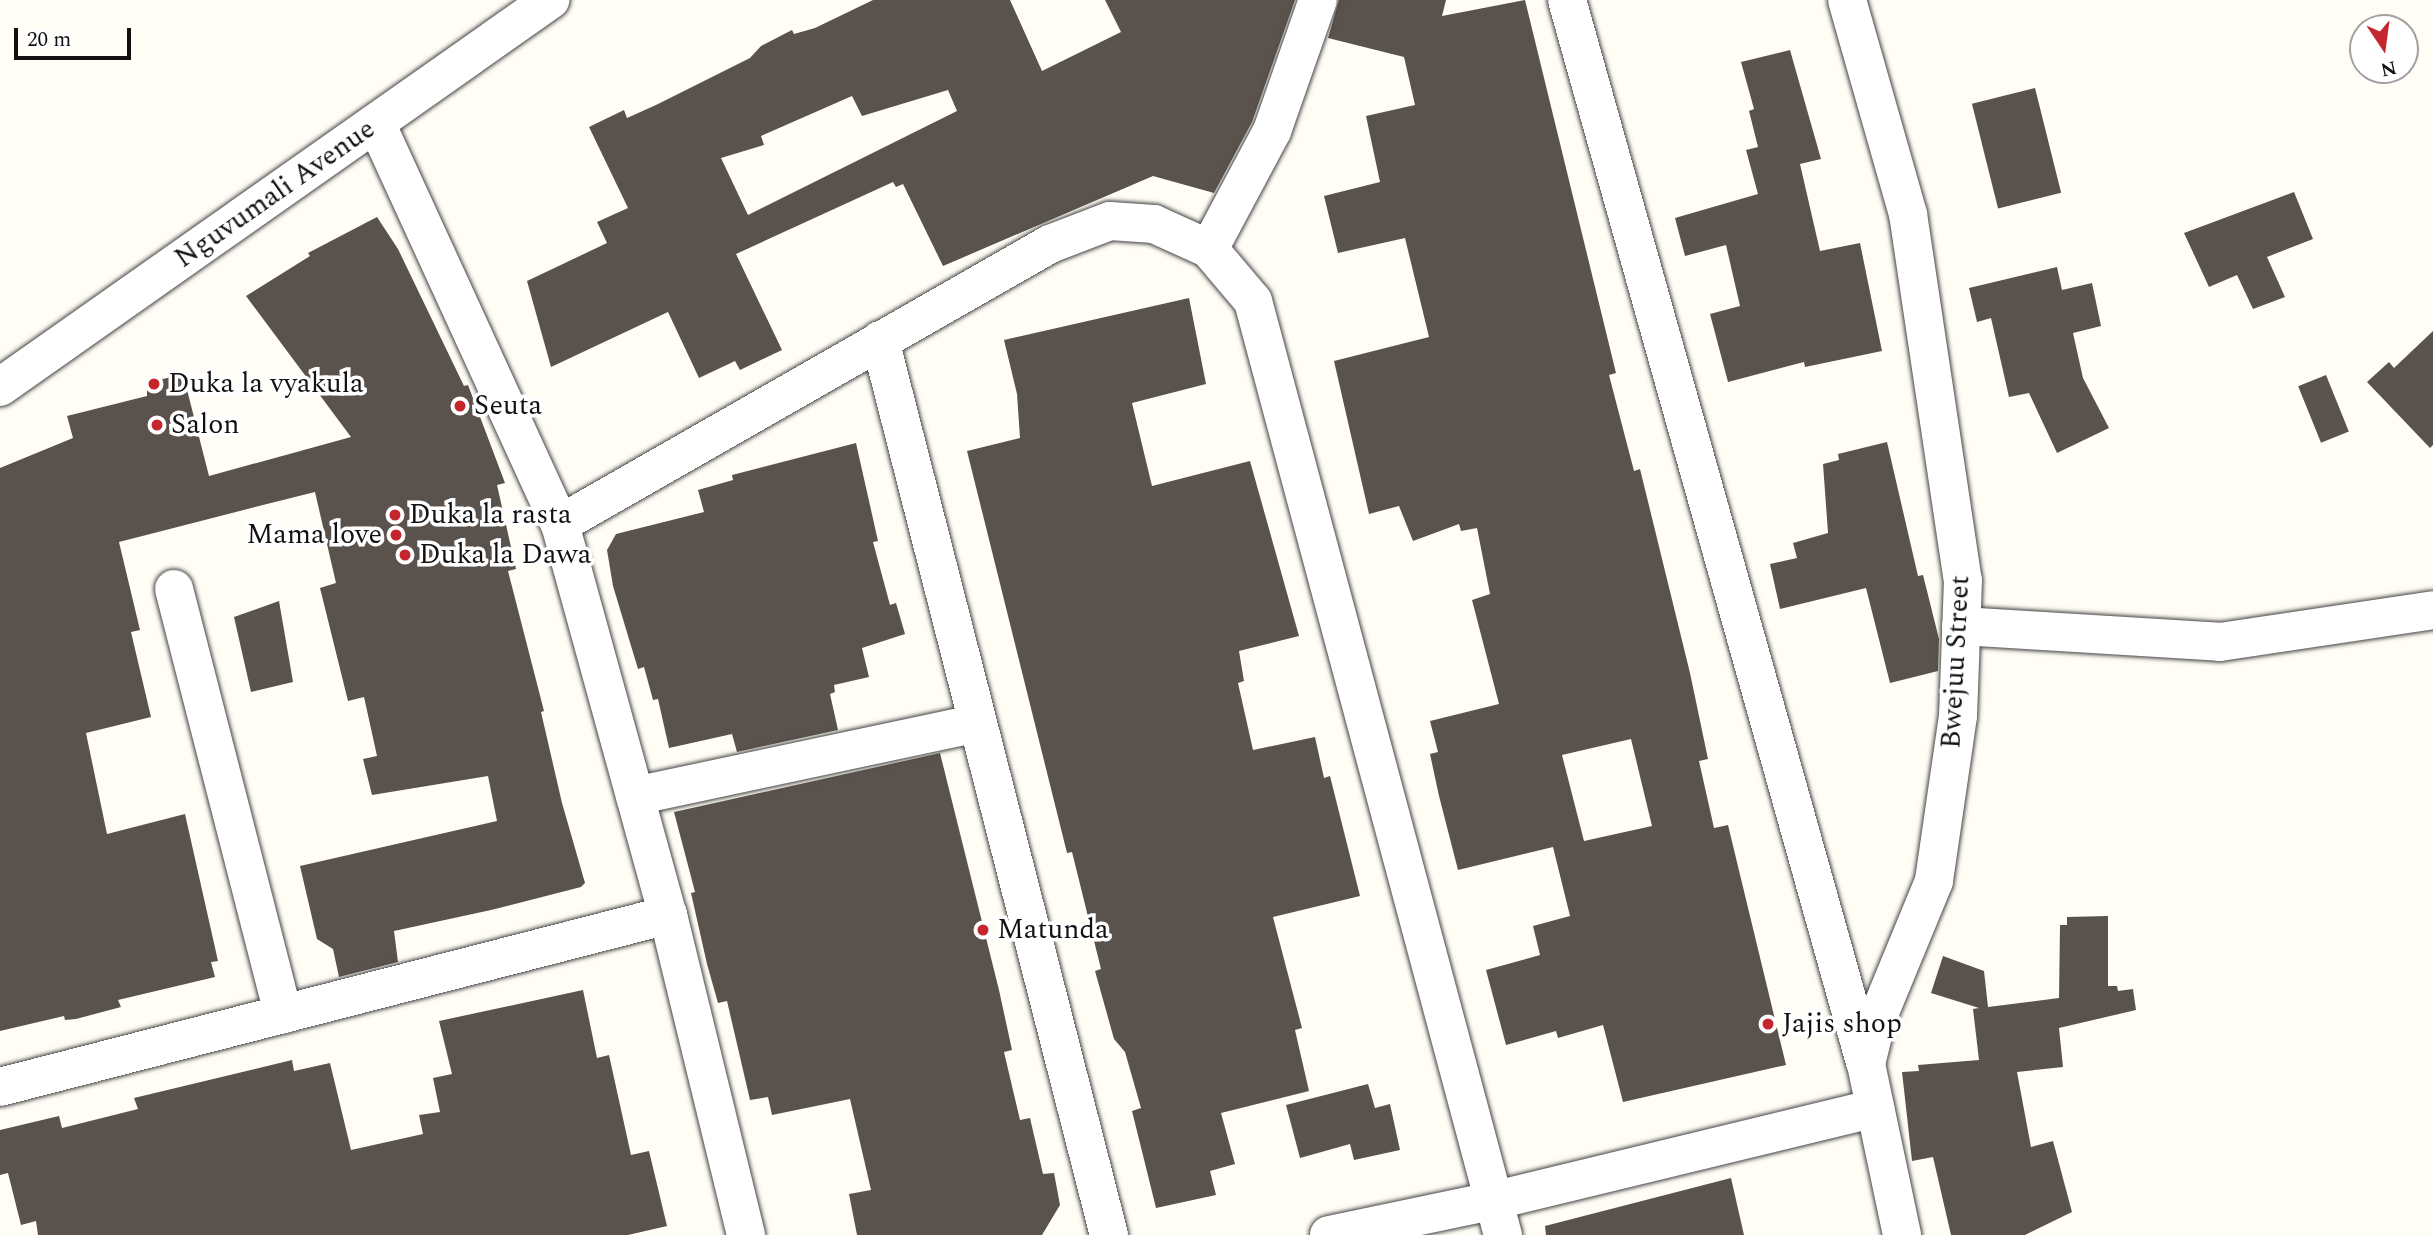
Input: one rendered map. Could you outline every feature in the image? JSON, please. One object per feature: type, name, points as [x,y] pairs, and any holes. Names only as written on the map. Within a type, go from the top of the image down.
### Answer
[{"type":"street","name":"Nguvumali Avenue","points":[[0,387],[550,0]]},
{"type":"street","points":[[1209,249],[1272,131],[1318,0]]},
{"type":"street","points":[[1567,0],[1866,1063]]},
{"type":"street","name":"Bwejuu Street","points":[[1847,0],[1908,214],[1963,580],[1958,716],[1934,881],[1877,1018],[1866,1063],[1902,1235]]},
{"type":"street","points":[[376,122],[560,524],[668,915],[747,1235]]},
{"type":"street","points":[[560,524],[1050,244],[1110,221],[1154,224],[1209,249],[1253,301],[1500,1217]]},
{"type":"street","points":[[880,340],[1109,1235]]},
{"type":"street","points":[[174,589],[283,1014]]},
{"type":"street","points":[[1961,626],[2220,642],[2433,610]]},
{"type":"street","points":[[635,796],[977,723]]},
{"type":"street","points":[[0,1087],[668,915]]},
{"type":"street","points":[[1329,1235],[1500,1217],[1875,1108]]},
{"type":"building","points":[[873,0],[1010,0],[1042,71],[1121,32],[1105,0],[1295,0],[1252,122],[1214,193],[1153,176],[943,266],[903,184],[896,187],[893,182],[736,254],[782,350],[740,370],[735,361],[699,378],[668,312],[551,367],[527,281],[607,243],[597,222],[628,208],[589,127],[624,110],[627,118],[656,105],[750,58],[761,46],[792,30],[794,34],[815,28]],"holes":[[[948,90],[957,111],[748,215],[721,158],[764,145],[761,136],[852,96],[862,116]]]},
{"type":"building","points":[[1339,0],[1446,0],[1442,16],[1525,0],[1616,373],[1609,375],[1634,471],[1640,469],[1690,673],[1708,759],[1699,761],[1714,828],[1728,825],[1786,1065],[1623,1102],[1603,1025],[1558,1038],[1556,1031],[1506,1045],[1486,970],[1540,955],[1533,926],[1570,916],[1553,847],[1458,870],[1430,754],[1438,752],[1430,721],[1499,704],[1472,600],[1490,594],[1477,528],[1461,531],[1459,524],[1413,541],[1399,506],[1369,514],[1334,361],[1429,337],[1405,238],[1338,253],[1324,196],[1380,182],[1366,116],[1415,105],[1404,57],[1328,38]],"holes":[[[1631,739],[1652,826],[1584,841],[1562,755]]]},
{"type":"building","points":[[1790,50],[1821,159],[1800,164],[1820,251],[1860,243],[1882,351],[1805,367],[1804,362],[1728,382],[1710,314],[1740,306],[1726,245],[1685,256],[1675,218],[1758,194],[1746,150],[1758,147],[1749,111],[1754,109],[1741,62]]},
{"type":"building","points":[[2035,88],[2061,193],[1998,209],[1972,104]]},
{"type":"building","points":[[2294,192],[2313,239],[2267,257],[2285,297],[2253,309],[2237,275],[2209,287],[2184,233]]},
{"type":"building","points":[[377,217],[398,249],[464,386],[468,385],[505,483],[497,485],[516,569],[508,571],[544,711],[541,712],[562,803],[585,883],[581,887],[491,910],[394,931],[398,962],[339,977],[333,949],[317,939],[300,866],[497,821],[488,776],[372,795],[363,759],[377,756],[364,697],[348,701],[320,588],[336,583],[315,492],[271,503],[119,542],[140,630],[131,632],[151,717],[86,733],[107,834],[185,814],[218,961],[211,962],[215,977],[118,1000],[121,1007],[76,1019],[65,1020],[64,1016],[0,1031],[0,468],[73,438],[67,416],[147,396],[147,383],[183,374],[209,476],[351,437],[246,296],[310,256],[308,253]]},
{"type":"building","points":[[2057,267],[2062,290],[2092,283],[2101,326],[2073,333],[2083,378],[2109,428],[2057,453],[2029,393],[2009,397],[1991,318],[1977,322],[1969,288]]},
{"type":"building","points":[[1189,298],[1206,384],[1132,403],[1152,486],[1250,461],[1299,636],[1239,651],[1244,681],[1238,683],[1253,750],[1315,737],[1324,778],[1330,776],[1360,896],[1273,917],[1302,1028],[1295,1030],[1309,1091],[1221,1113],[1235,1164],[1210,1171],[1216,1195],[1156,1208],[1132,1111],[1141,1108],[1125,1052],[1114,1039],[1095,971],[1101,969],[1072,852],[1067,853],[967,451],[1020,438],[1017,394],[1004,340]]},
{"type":"building","points":[[2433,331],[2433,445],[2430,448],[2367,382],[2389,362],[2394,368]]},
{"type":"building","points":[[2326,375],[2349,432],[2321,443],[2298,386]]},
{"type":"building","points":[[1887,442],[1918,576],[1923,575],[1939,639],[1938,671],[1890,683],[1866,588],[1780,609],[1770,564],[1797,558],[1793,543],[1828,533],[1823,464],[1839,460],[1838,454]]},
{"type":"building","points":[[856,443],[878,541],[873,542],[890,605],[896,603],[905,634],[862,648],[869,677],[834,685],[835,692],[830,694],[838,730],[737,752],[732,734],[669,748],[658,699],[653,700],[644,667],[638,669],[613,586],[607,550],[616,534],[704,512],[698,490],[733,480],[732,475]]},
{"type":"building","points":[[279,601],[293,682],[251,692],[234,617]]},
{"type":"building","points":[[940,753],[999,990],[1012,1050],[1004,1052],[1020,1120],[1030,1118],[1043,1174],[1054,1173],[1060,1205],[1042,1235],[857,1235],[849,1194],[871,1190],[850,1099],[772,1115],[768,1097],[750,1100],[727,1001],[718,1003],[691,893],[695,892],[674,812]]},
{"type":"building","points":[[2108,916],[2108,986],[2117,986],[2118,991],[2133,989],[2136,1010],[2059,1028],[2063,1067],[2017,1072],[2031,1147],[2053,1141],[2072,1212],[2025,1235],[1951,1235],[1933,1157],[1912,1161],[1902,1072],[1919,1071],[1918,1065],[1979,1060],[1973,1009],[1979,1008],[1931,993],[1943,956],[1984,971],[1988,1007],[2059,998],[2060,925],[2067,925],[2067,917]]},
{"type":"building","points":[[583,990],[597,1058],[609,1055],[631,1155],[649,1151],[667,1226],[628,1235],[38,1235],[36,1221],[21,1225],[8,1173],[0,1175],[0,1130],[59,1116],[62,1128],[138,1109],[134,1098],[292,1060],[294,1071],[330,1063],[351,1150],[423,1134],[419,1115],[440,1112],[433,1078],[452,1074],[439,1021]]},
{"type":"building","points":[[1368,1084],[1375,1108],[1390,1104],[1400,1150],[1354,1160],[1350,1144],[1300,1158],[1286,1105]]},
{"type":"building","points":[[1731,1178],[1744,1235],[1546,1235],[1545,1226]]},
{"type":"place","name":"Duka la vyakula","points":[[154,384]]},
{"type":"place","name":"Seuta","points":[[460,406]]},
{"type":"place","name":"Salon","points":[[157,425]]},
{"type":"place","name":"Duka la rasta","points":[[395,515]]},
{"type":"place","name":"Mama love","points":[[396,535]]},
{"type":"place","name":"Duka la Dawa","points":[[405,555]]},
{"type":"place","name":"Matunda","points":[[983,930]]},
{"type":"place","name":"Jajis shop","points":[[1768,1024]]}]
